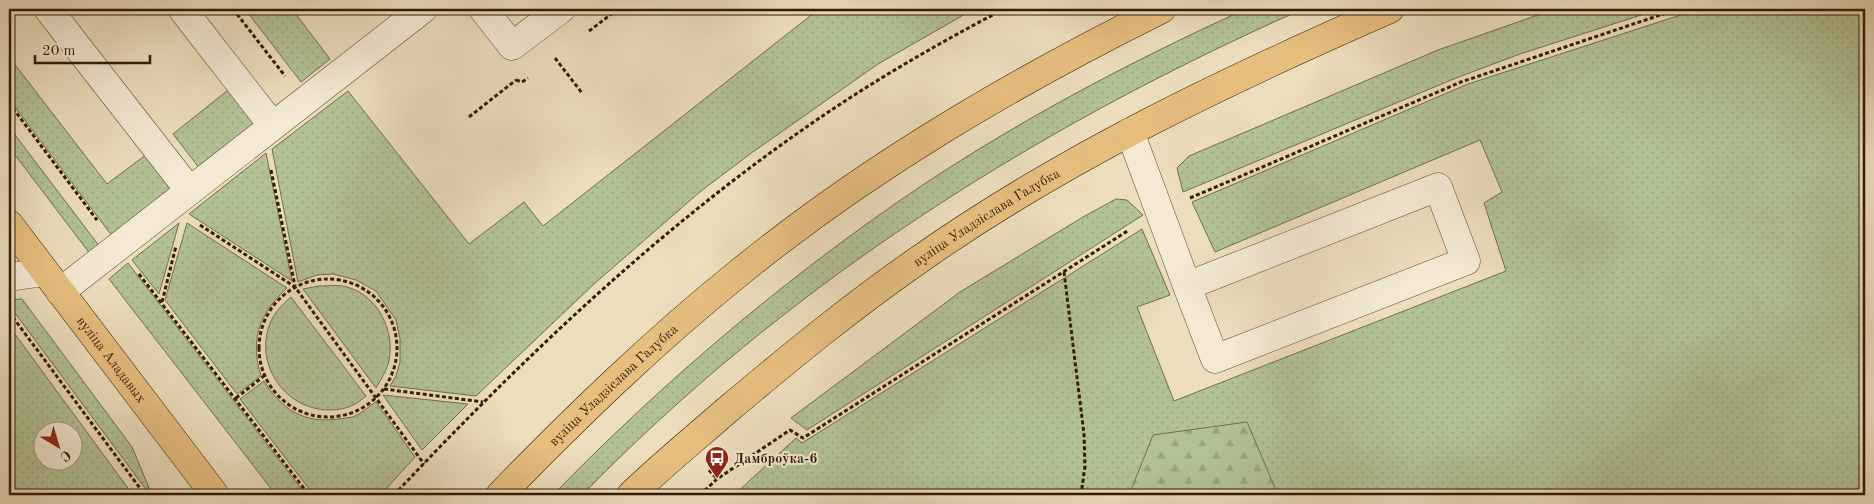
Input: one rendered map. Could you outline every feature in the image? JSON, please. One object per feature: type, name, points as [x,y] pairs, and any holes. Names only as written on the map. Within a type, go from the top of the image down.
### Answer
[{"type":"main road","name":"вуліца Уладзіслава Галубка","points":[[500,495],[594,401],[668,333],[740,272],[794,230],[892,161],[998,96],[1086,46],[1162,9]]},
{"type":"main road","name":"вуліца Уладзіслава Галубка","points":[[631,495],[774,370],[852,308],[920,258],[991,212],[1130,132],[1308,45],[1390,9]]},
{"type":"main road","name":"вуліца Аладавых","points":[[9,224],[215,495]]},
{"type":"lane","points":[[48,9],[189,190]]},
{"type":"lane","points":[[182,9],[272,126]]},
{"type":"lane","points":[[9,277],[52,282],[117,247],[423,9]]},
{"type":"lane","points":[[483,9],[512,46],[561,9]]},
{"type":"lane","points":[[1130,132],[1187,286],[1216,359],[1466,261],[1438,187],[1187,286]]},
{"type":"path","points":[[394,495],[484,403],[588,303],[657,243],[738,177],[804,129],[879,79],[962,30],[1004,9]]},
{"type":"path","points":[[700,495],[717,479],[790,430],[803,438],[1159,212],[1461,82],[1678,9]]},
{"type":"path","points":[[555,58],[582,93]]},
{"type":"path","points":[[469,117],[516,80]]},
{"type":"path","points":[[9,103],[117,247],[162,302],[310,495]]},
{"type":"path","points":[[271,168],[295,287]]},
{"type":"path","points":[[192,220],[295,287],[424,464]]},
{"type":"path","points":[[162,302],[177,241]]},
{"type":"path","points":[[1064,272],[1084,434],[1085,466],[1081,495]]},
{"type":"path","points":[[317,280],[340,280],[363,288],[381,302],[393,322],[397,346],[394,369],[377,398],[358,410],[338,417],[316,416],[295,409],[278,396],[264,376],[260,358],[260,337],[264,324],[278,300],[295,287],[317,280]]},
{"type":"path","points":[[9,312],[145,495]]},
{"type":"path","points":[[236,398],[264,376]]},
{"type":"path","points":[[384,389],[484,403]]},
{"type":"green space","points":[[245,9],[292,9],[330,59],[301,82]]},
{"type":"green space","points":[[819,9],[974,9],[878,64],[701,191],[594,284],[476,396],[390,386],[396,376],[400,362],[400,339],[396,320],[376,291],[356,280],[333,274],[317,275],[298,282],[272,149],[348,91],[469,244],[524,202],[543,226]]},
{"type":"green space","points":[[1246,9],[1303,9],[1203,55],[1106,105],[1011,159],[919,218],[830,280],[744,347],[661,418],[582,495],[553,495],[635,415],[720,339],[809,267],[902,199],[985,146],[1070,96],[1157,51]]},
{"type":"green space","points":[[1555,9],[1660,9],[1520,54],[1456,78],[1183,192],[1177,168],[1189,156],[1438,50]]},
{"type":"green space","points":[[1699,9],[1865,9],[1865,495],[734,495],[796,438],[802,443],[1142,229],[1170,295],[1137,307],[1174,401],[1506,271],[1484,203],[1502,192],[1480,140],[1215,252],[1192,202],[1468,84]]},
{"type":"green space","points":[[9,57],[107,184],[147,154],[174,190],[113,237],[9,99]]},
{"type":"green space","points":[[232,87],[259,122],[200,169],[173,134]]},
{"type":"green space","points":[[9,127],[103,251],[94,259],[9,147]]},
{"type":"green space","points":[[266,153],[292,281],[189,214]]},
{"type":"green space","points":[[1116,199],[1127,200],[1143,215],[807,430],[791,418],[960,292]]},
{"type":"green space","points":[[179,223],[159,294],[132,260]]},
{"type":"green space","points":[[187,223],[287,288],[270,308],[259,328],[256,350],[261,376],[237,394],[165,300]]},
{"type":"green space","points":[[128,263],[306,495],[276,495],[109,279]]},
{"type":"green space","points":[[319,286],[342,286],[360,292],[369,299],[382,316],[387,327],[390,349],[387,367],[376,388],[303,289]]},
{"type":"green space","points":[[291,297],[366,396],[357,403],[347,407],[327,410],[311,407],[297,401],[285,392],[276,380],[269,367],[266,337],[273,317]]},
{"type":"green space","points":[[22,299],[132,447],[152,495],[150,495],[9,305],[9,300]]},
{"type":"green space","points":[[9,326],[79,422],[32,422],[32,472],[82,472],[82,425],[133,495],[9,495]]},
{"type":"green space","points":[[264,381],[286,407],[304,417],[314,419],[326,420],[353,417],[376,402],[415,457],[385,490],[310,490],[240,399]]},
{"type":"green space","points":[[383,395],[468,404],[422,450]]},
{"type":"green space","points":[[1247,422],[1278,495],[1129,495],[1153,435]]},
{"type":"place","name":"Дамброўка-6","points":[[717,479]]}]
